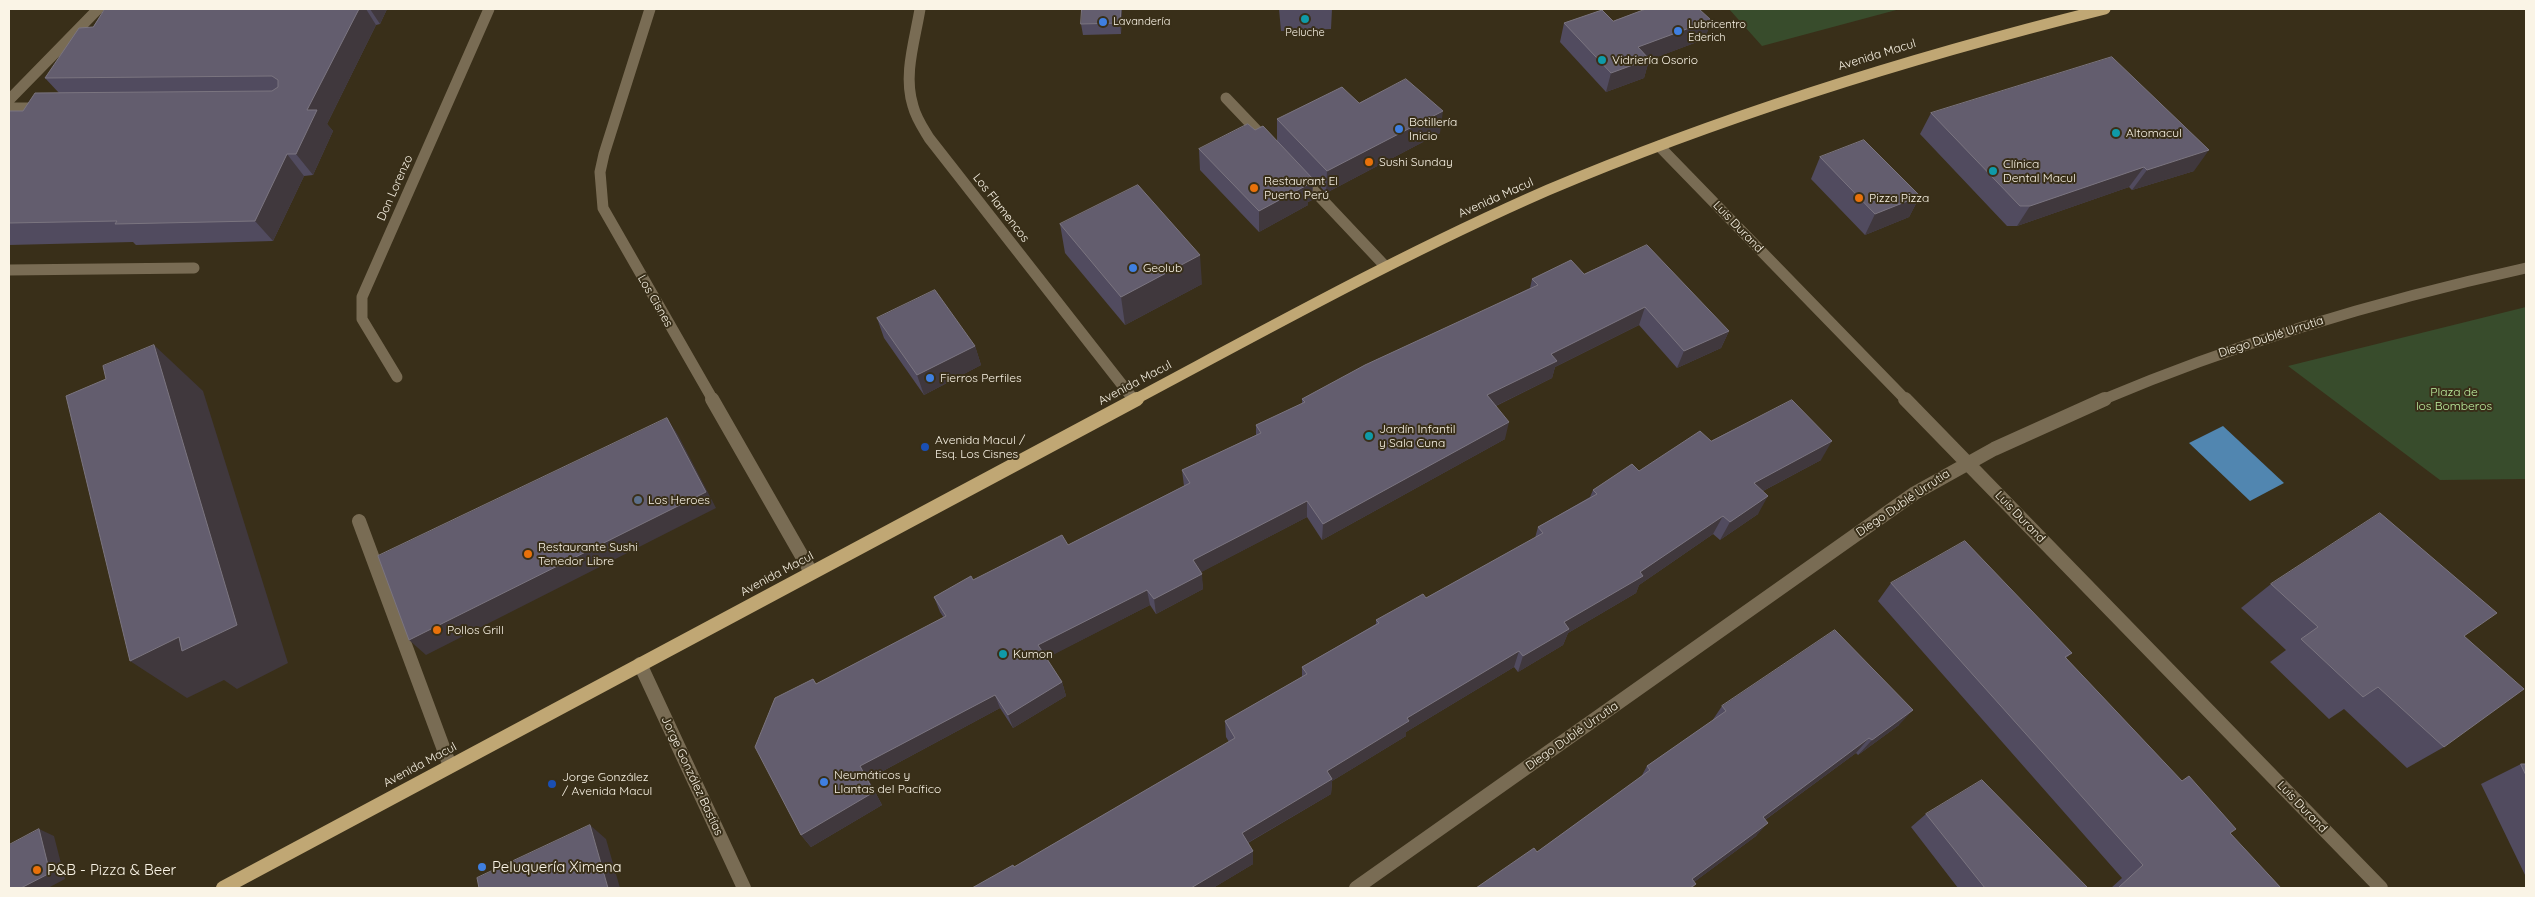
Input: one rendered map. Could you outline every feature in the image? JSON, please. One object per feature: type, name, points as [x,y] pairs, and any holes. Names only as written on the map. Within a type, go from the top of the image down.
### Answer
[{"type":"main road","name":"Avenida Macul","points":[[223,888],[1386,266],[1560,186],[1659,146],[1853,78],[1948,49],[2105,9]]},
{"type":"street","points":[[9,100],[98,9]]},
{"type":"street","name":"Don Lorenzo","points":[[397,376],[362,319],[362,297],[489,9]]},
{"type":"street","name":"Los Cisnes","points":[[650,9],[604,154],[600,172],[603,208],[811,572]]},
{"type":"street","name":"Los Flamencos","points":[[920,9],[910,85],[912,103],[919,122],[929,138],[1134,400]]},
{"type":"street","points":[[1226,98],[1272,147]]},
{"type":"street","points":[[9,108],[49,108]]},
{"type":"street","name":"Luis Durand","points":[[1659,146],[2381,888]]},
{"type":"street","points":[[1292,168],[1386,266]]},
{"type":"street","points":[[9,270],[194,268]]},
{"type":"street","name":"Diego Dublé Urrutia","points":[[1356,888],[1899,504],[1965,461],[2100,401],[2248,344],[2401,298],[2526,268]]},
{"type":"street","points":[[359,521],[450,766]]},
{"type":"street","name":"Jorge González Bastías","points":[[640,664],[744,888]]},
{"type":"green space","points":[[1729,9],[1900,9],[1762,46]]},
{"type":"green space","name":"Plaza de los Bomberos","points":[[2526,307],[2526,479],[2440,480],[2288,366]]},
{"type":"water","points":[[2223,426],[2284,483],[2250,501],[2189,443]]},
{"type":"building","points":[[105,9],[359,9],[307,110],[317,110],[296,154],[287,154],[255,221],[115,224],[117,221],[9,223],[9,111],[23,111],[35,93],[272,91],[278,87],[278,80],[272,76],[45,78],[79,28],[93,27]]},
{"type":"building","points":[[1082,9],[1121,9],[1120,23],[1081,24]]},
{"type":"building","points":[[1646,9],[1699,9],[1711,20],[1638,47],[1649,59],[1611,73],[1564,23],[1602,10],[1613,21]]},
{"type":"building","points":[[2112,57],[2209,150],[2147,170],[2144,167],[2030,206],[2020,206],[1931,113]]},
{"type":"building","points":[[1406,79],[1443,111],[1327,171],[1277,119],[1342,87],[1359,103]]},
{"type":"building","points":[[1248,124],[1255,130],[1263,126],[1313,179],[1306,182],[1309,184],[1259,211],[1199,149]]},
{"type":"building","points":[[1864,140],[1920,196],[1875,214],[1820,157]]},
{"type":"building","points":[[1138,185],[1200,255],[1121,297],[1060,224]]},
{"type":"building","points":[[1647,245],[1729,331],[1684,351],[1645,307],[1551,354],[1557,361],[1487,395],[1509,422],[1323,524],[1307,501],[1193,560],[1202,574],[1154,599],[1147,590],[1038,645],[1062,682],[1008,715],[995,695],[860,766],[874,792],[801,835],[755,747],[775,698],[813,679],[816,684],[946,616],[934,597],[971,576],[973,580],[1062,535],[1068,545],[1190,483],[1182,470],[1261,433],[1256,425],[1305,402],[1302,399],[1365,365],[1538,285],[1532,279],[1571,260],[1584,274]]},
{"type":"building","points":[[935,290],[975,346],[917,375],[877,318]]},
{"type":"building","points":[[154,345],[237,625],[182,651],[179,637],[130,661],[66,396],[106,379],[103,366]]},
{"type":"building","points":[[1792,400],[1832,441],[1754,483],[1768,496],[1730,522],[1723,516],[1640,572],[1643,576],[1564,622],[1569,629],[1523,656],[1519,651],[1407,718],[1409,721],[1327,771],[1332,779],[1242,833],[1253,851],[1191,888],[972,888],[1013,865],[1014,867],[1235,738],[1225,721],[1307,674],[1302,667],[1379,623],[1376,620],[1423,594],[1426,598],[1543,533],[1538,527],[1597,494],[1593,490],[1632,464],[1639,471],[1700,431],[1711,441]]},
{"type":"building","points":[[667,418],[706,492],[409,640],[378,556]]},
{"type":"building","points":[[2380,513],[2497,613],[2464,636],[2524,689],[2444,747],[2378,687],[2363,697],[2301,639],[2318,627],[2271,584]]},
{"type":"building","points":[[1965,541],[2072,653],[2065,657],[2182,781],[2189,776],[2236,829],[2230,833],[2281,888],[2118,888],[2143,865],[1891,583]]},
{"type":"building","points":[[1835,630],[1913,710],[1872,740],[1869,738],[1763,817],[1768,823],[1692,879],[1696,884],[1690,888],[1476,888],[1534,848],[1537,852],[1650,770],[1647,766],[1726,711],[1722,706]]},
{"type":"building","points":[[2521,764],[2526,764],[2526,775]]},
{"type":"building","points":[[1982,780],[2088,888],[1985,888],[1926,814]]},
{"type":"building","points":[[590,825],[608,888],[479,888],[477,878]]},
{"type":"building","points":[[39,829],[50,873],[21,888],[9,888],[9,845]]},
{"type":"place","name":"Peluche","points":[[1305,19]]},
{"type":"place","name":"Lavandería","points":[[1103,22]]},
{"type":"place","name":"Lubricentro Ederich","points":[[1678,31]]},
{"type":"place","name":"Vidriería Osorio","points":[[1602,60]]},
{"type":"place","name":"Botillería Inicio","points":[[1399,129]]},
{"type":"place","name":"Altomacul","points":[[2116,133]]},
{"type":"place","name":"Sushi Sunday","points":[[1369,162]]},
{"type":"place","name":"Clínica Dental Macul","points":[[1993,171]]},
{"type":"place","name":"Restaurant El Puerto Perú","points":[[1254,188]]},
{"type":"place","name":"Pizza Pizza","points":[[1859,198]]},
{"type":"place","name":"Geolub","points":[[1133,268]]},
{"type":"place","name":"Fierros Perfiles","points":[[930,378]]},
{"type":"place","name":"Jardín Infantil y Sala Cuna","points":[[1369,436]]},
{"type":"place","name":"Avenida Macul / Esq. Los Cisnes","points":[[925,447]]},
{"type":"place","name":"Los Heroes","points":[[638,500]]},
{"type":"place","name":"Restaurante Sushi Tenedor Libre","points":[[528,554]]},
{"type":"place","name":"Pollos Grill","points":[[437,630]]},
{"type":"place","name":"Kumon","points":[[1003,654]]},
{"type":"place","name":"Neumáticos y Llantas del Pacífico","points":[[824,782]]},
{"type":"place","name":"Jorge González / Avenida Macul","points":[[552,784]]},
{"type":"place","name":"Peluquería Ximena","points":[[482,867]]},
{"type":"place","name":"P&B - Pizza & Beer","points":[[37,870]]}]
